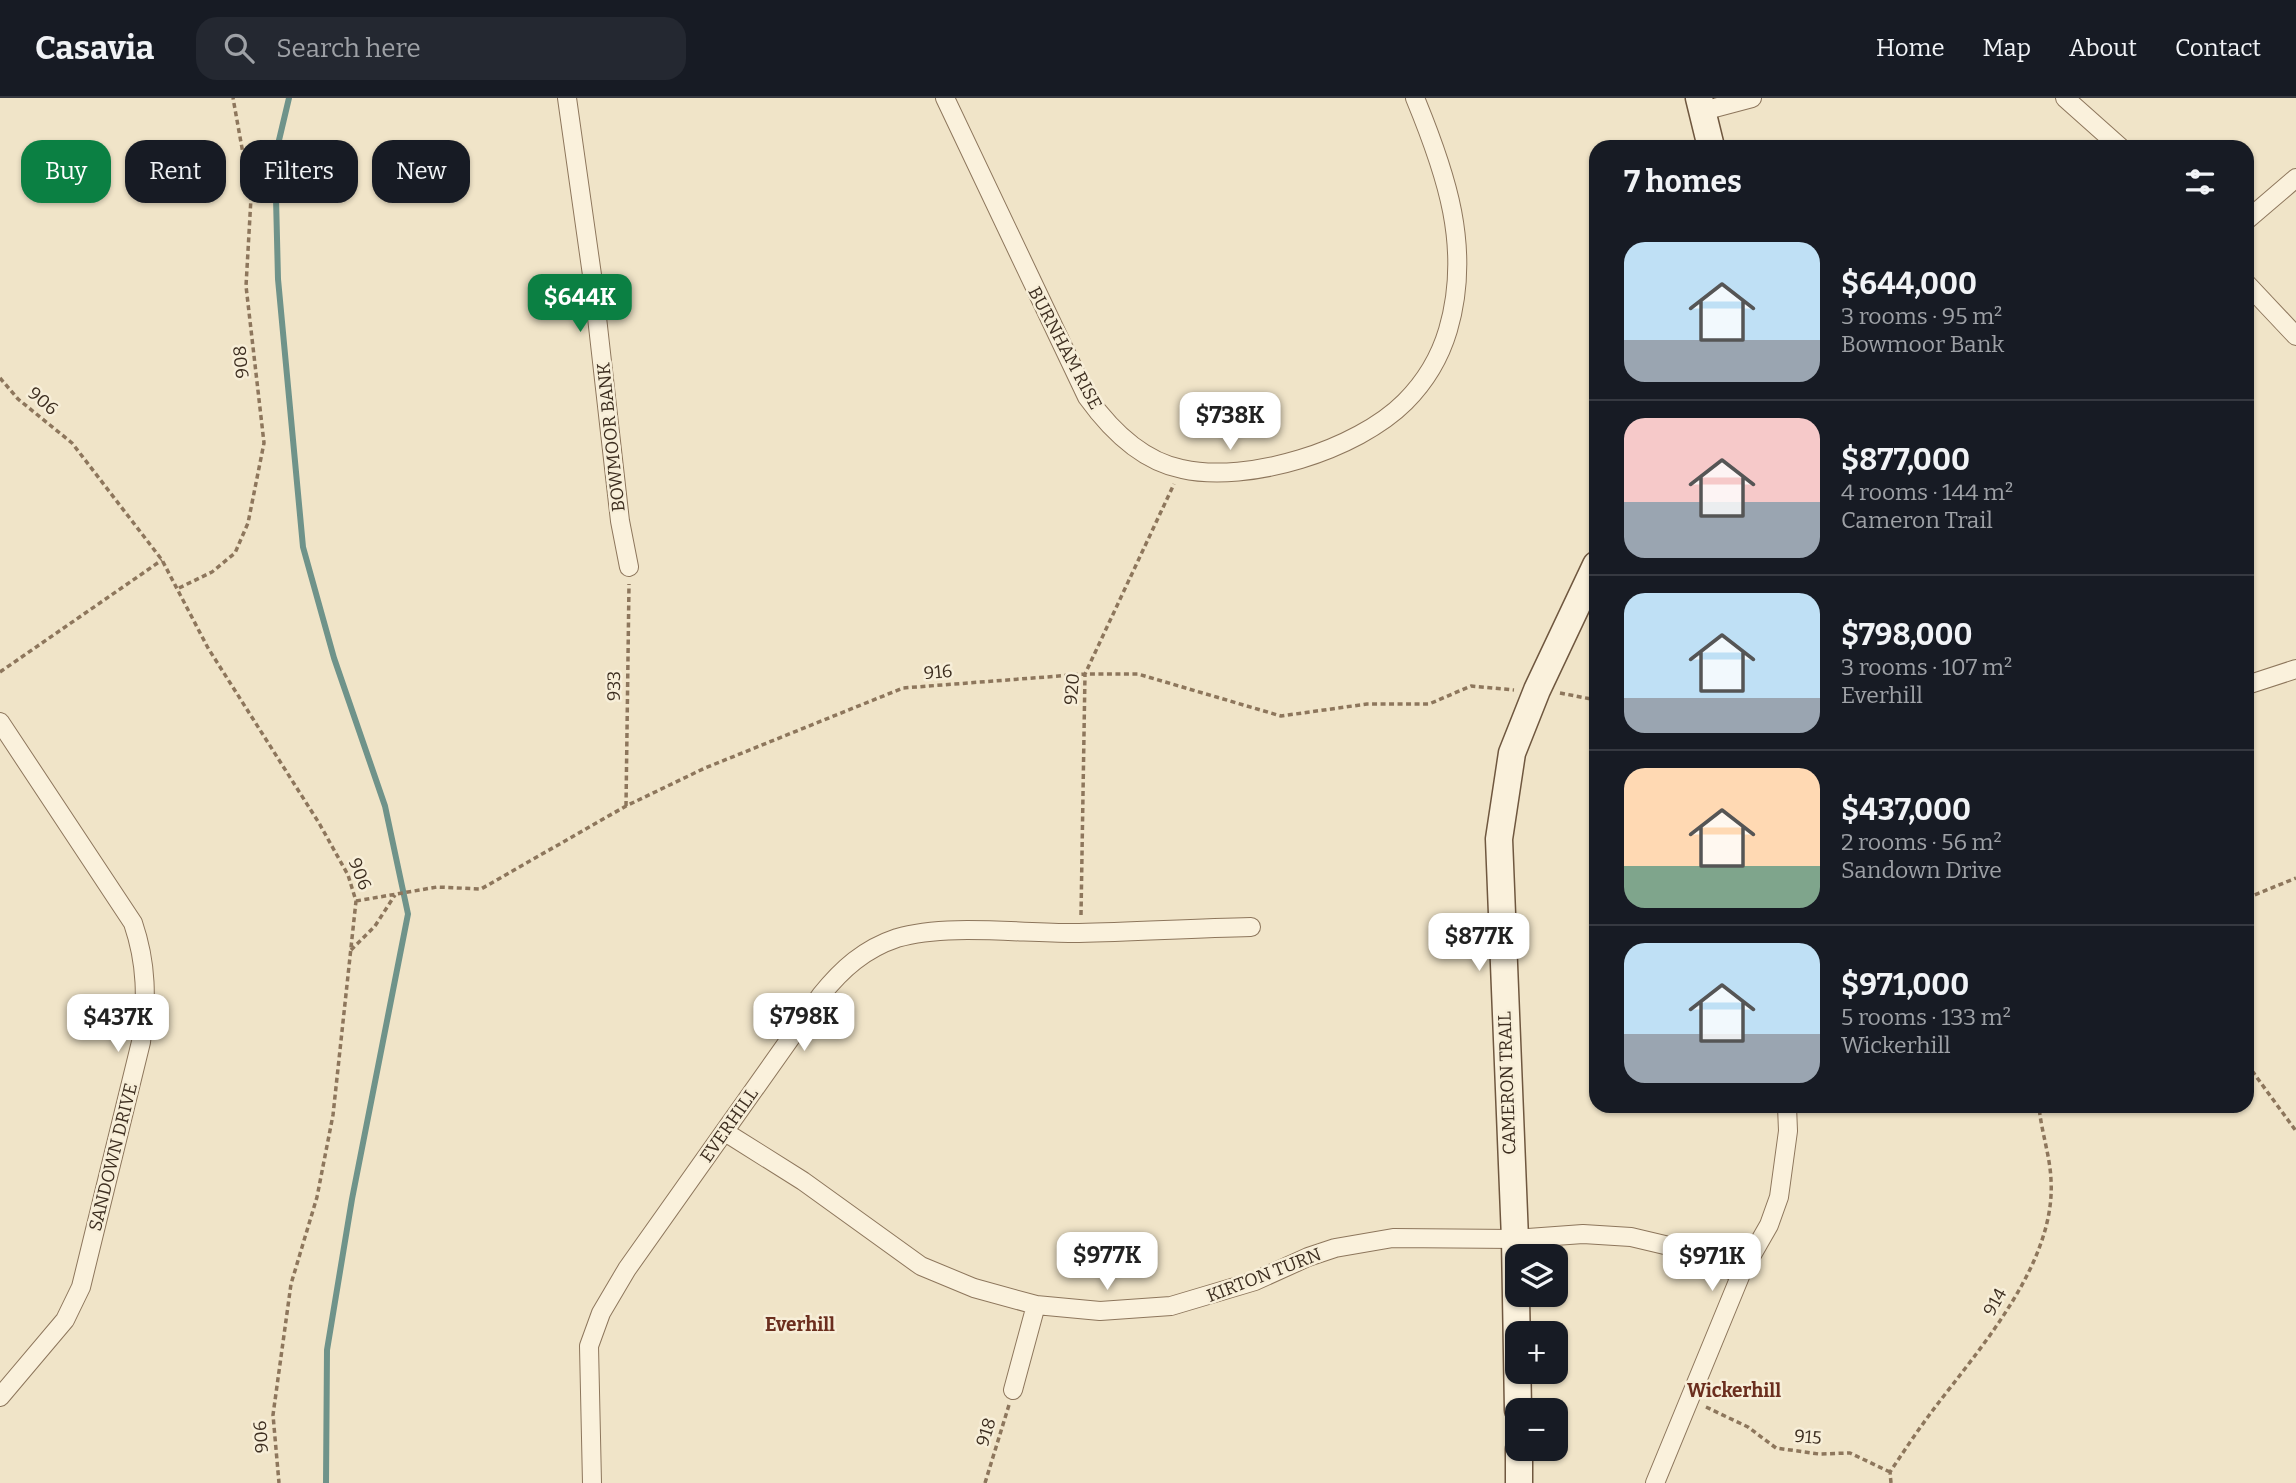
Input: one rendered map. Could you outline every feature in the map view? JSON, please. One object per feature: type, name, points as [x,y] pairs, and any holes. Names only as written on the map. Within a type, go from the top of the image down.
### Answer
[{"type":"street","name":"BOWMOOR BANK","points":[[567,98],[593,282],[620,520],[629,567]]},
{"type":"street","name":"BURNHAM RISE","points":[[945,98],[1087,397],[1108,426],[1136,448],[1181,469],[1250,471],[1329,448],[1381,421],[1404,404],[1423,382],[1438,357],[1448,330],[1457,272],[1457,243],[1448,186],[1415,98]]},
{"type":"street","points":[[1709,140],[1701,104],[1752,98]]},
{"type":"street","points":[[2064,98],[2112,140]]},
{"type":"street","points":[[2254,214],[2296,177]]},
{"type":"street","points":[[2254,291],[2296,336]]},
{"type":"street","name":"CAMERON TRAIL","points":[[1518,1398],[1515,1239],[1499,839],[1512,753],[1537,690],[1589,580]]},
{"type":"street","points":[[2254,683],[2296,669]]},
{"type":"street","name":"SANDOWN DRIVE","points":[[0,722],[133,923],[144,959],[147,1004],[141,1042],[81,1286],[65,1320],[0,1397]]},
{"type":"street","name":"EVERHILL","points":[[592,1483],[589,1346],[601,1313],[627,1269],[821,995],[844,968],[867,951],[897,938],[926,933],[1080,933],[1251,927]]},
{"type":"street","points":[[1655,1483],[1741,1274],[1769,1225],[1779,1197],[1788,1131],[1787,1113]]},
{"type":"street","name":"KIRTON TURN","points":[[725,1132],[803,1181],[921,1266],[974,1288],[1037,1305],[1100,1311],[1171,1306],[1255,1281],[1308,1257],[1364,1242],[1393,1238],[1515,1239],[1583,1234],[1631,1237],[1669,1246],[1741,1274]]},
{"type":"street","points":[[1013,1390],[1037,1305]]},
{"type":"street","points":[[1519,1461],[1519,1483]]},
{"type":"path","name":"908","points":[[179,588],[212,572],[235,553],[248,523],[264,443],[246,286],[251,198],[233,98]]},
{"type":"path","name":"906","points":[[0,378],[18,400],[72,443],[162,560],[208,648],[319,823],[348,875],[356,901],[333,1115],[317,1197],[291,1284],[273,1415],[279,1483]]},
{"type":"path","name":"920","points":[[1080,933],[1085,674],[1181,469]]},
{"type":"path","points":[[0,672],[162,560]]},
{"type":"path","name":"933","points":[[626,806],[629,567]]},
{"type":"path","name":"916","points":[[356,901],[438,887],[481,889],[626,806],[705,768],[903,688],[1085,674],[1138,674],[1281,716],[1367,704],[1429,704],[1472,687],[1520,691]]},
{"type":"path","points":[[2254,895],[2296,878]]},
{"type":"path","points":[[351,950],[375,926],[395,895]]},
{"type":"path","points":[[2254,1074],[2296,1131]]},
{"type":"path","name":"914","points":[[1890,1472],[1929,1415],[2001,1324],[2045,1231],[2051,1181],[2040,1132],[2039,1113]]},
{"type":"path","name":"918","points":[[985,1483],[1013,1390]]},
{"type":"path","name":"915","points":[[1689,1401],[1748,1427],[1776,1448],[1819,1454],[1850,1453],[1890,1472]]},
{"type":"path","points":[[1890,1472],[1891,1483]]},
{"type":"waterway","points":[[289,98],[275,157],[278,279],[303,547],[334,658],[385,806],[408,914],[352,1199],[327,1350],[326,1483]]},
{"type":"district","name":"Everhill","points":[[800,1324]]},
{"type":"district","name":"Wickerhill","points":[[1734,1390]]}]
